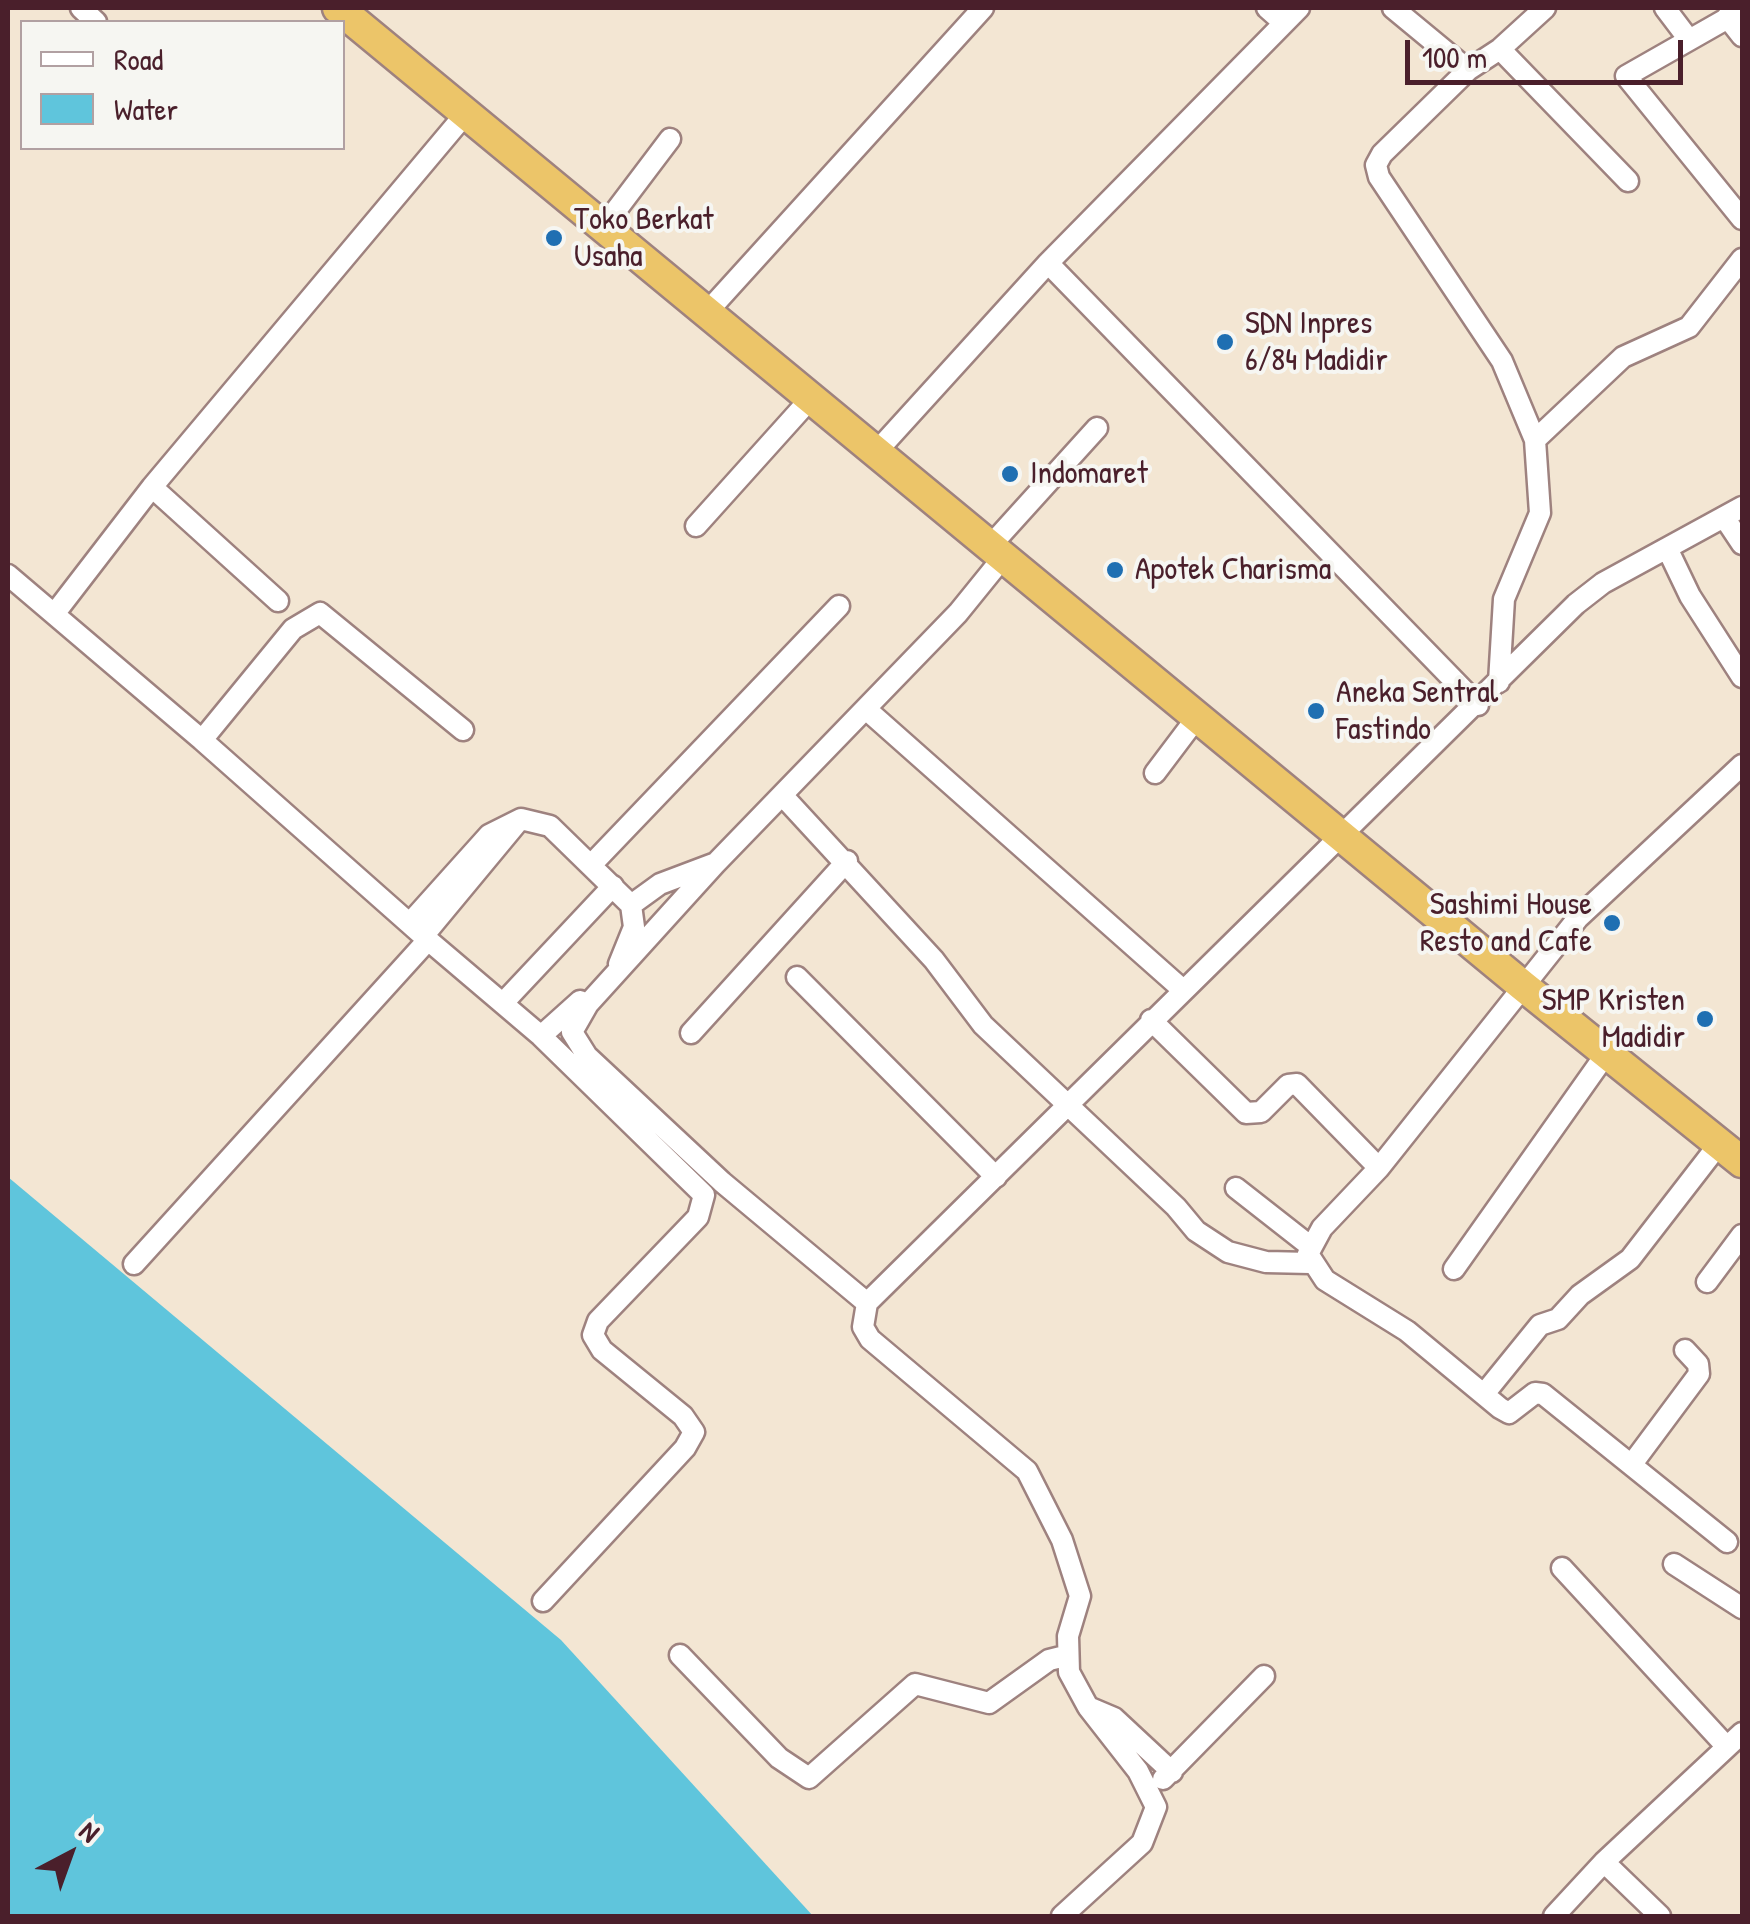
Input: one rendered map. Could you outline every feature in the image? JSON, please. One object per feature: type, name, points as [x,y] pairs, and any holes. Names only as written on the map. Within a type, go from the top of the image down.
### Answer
[{"type":"highway","points":[[338,8],[709,310],[1523,986],[1731,1153]]},
{"type":"street","points":[[709,310],[983,8]]},
{"type":"street","points":[[878,450],[1048,264],[1291,15],[1268,8]]},
{"type":"street","points":[[1500,682],[1504,599],[1540,513],[1534,440],[1502,361],[1379,178],[1376,165],[1382,154],[1468,70],[1500,49],[1545,8]]},
{"type":"street","points":[[1666,8],[1687,37]]},
{"type":"street","points":[[1399,9],[1468,70]]},
{"type":"street","points":[[1742,36],[1735,13],[1687,37],[1626,76],[1742,219]]},
{"type":"street","points":[[1500,49],[1628,181]]},
{"type":"street","points":[[55,613],[152,486],[468,112]]},
{"type":"street","points":[[605,226],[670,139]]},
{"type":"street","points":[[1534,440],[1623,357],[1689,327],[1742,259]]},
{"type":"street","points":[[1048,264],[1478,705]]},
{"type":"street","points":[[696,526],[812,397]]},
{"type":"street","points":[[866,1303],[722,1182],[587,1056],[572,1032],[588,1004],[715,864],[867,710],[1097,428]]},
{"type":"street","points":[[152,486],[278,601]]},
{"type":"street","points":[[1062,1916],[1142,1843],[1156,1807],[1149,1790],[1088,1707],[1066,1656],[1080,1596],[1041,1492],[1007,1450],[870,1339],[863,1327],[866,1303],[1151,1020],[1478,705],[1576,604],[1602,583],[1733,512],[1742,544]]},
{"type":"street","points":[[1668,548],[1696,607],[1742,677]]},
{"type":"street","points":[[8,574],[541,1036],[704,1195],[698,1217],[598,1321],[593,1335],[602,1350],[691,1424],[691,1440],[543,1601]]},
{"type":"street","points":[[592,864],[838,606]]},
{"type":"street","points":[[202,740],[293,629],[320,613],[463,730]]},
{"type":"street","points":[[867,710],[1182,990]]},
{"type":"street","points":[[1155,774],[1198,716]]},
{"type":"street","points":[[782,795],[848,862],[934,960],[983,1025],[1065,1107],[1216,1246],[1266,1262],[1310,1255],[1523,986],[1611,885],[1742,766]]},
{"type":"street","points":[[134,1264],[421,933],[489,835],[521,819],[550,826],[592,864],[631,905],[634,927],[618,964],[541,1036]]},
{"type":"street","points":[[691,1034],[848,862]]},
{"type":"street","points":[[631,905],[660,884],[715,864]]},
{"type":"street","points":[[503,1004],[613,886]]},
{"type":"street","points":[[797,977],[996,1177]]},
{"type":"street","points":[[1151,1020],[1246,1113],[1261,1112],[1288,1084],[1297,1084],[1379,1168]]},
{"type":"street","points":[[1454,1270],[1606,1054]]},
{"type":"street","points":[[1484,1394],[1540,1325],[1558,1319],[1580,1296],[1630,1259],[1731,1153]]},
{"type":"street","points":[[1236,1188],[1310,1255],[1325,1280],[1427,1346],[1508,1414],[1536,1393],[1543,1394],[1727,1542]]},
{"type":"street","points":[[1707,1282],[1742,1234]]},
{"type":"street","points":[[1632,1464],[1699,1374],[1698,1364],[1685,1350]]},
{"type":"street","points":[[1674,1564],[1742,1608]]},
{"type":"street","points":[[1554,1916],[1604,1862],[1735,1740],[1562,1568]]},
{"type":"street","points":[[680,1656],[780,1758],[809,1778],[915,1684],[989,1703],[1049,1660],[1066,1656]]},
{"type":"street","points":[[1149,1790],[1172,1772],[1264,1676]]},
{"type":"street","points":[[1088,1707],[1114,1718],[1172,1772]]},
{"type":"street","points":[[1604,1862],[1660,1916]]},
{"type":"water","points":[[8,1177],[561,1640],[813,1916],[8,1916]]},
{"type":"place","name":"Toko Berkat Usaha","points":[[554,238]]},
{"type":"place","name":"SDN Inpres 6/84 Madidir","points":[[1225,342]]},
{"type":"place","name":"Indomaret","points":[[1010,474]]},
{"type":"place","name":"Apotek Charisma","points":[[1115,570]]},
{"type":"place","name":"Aneka Sentral Fastindo","points":[[1316,711]]},
{"type":"place","name":"Sashimi House Resto and Cafe","points":[[1612,923]]},
{"type":"place","name":"SMP Kristen Madidir","points":[[1705,1019]]}]
